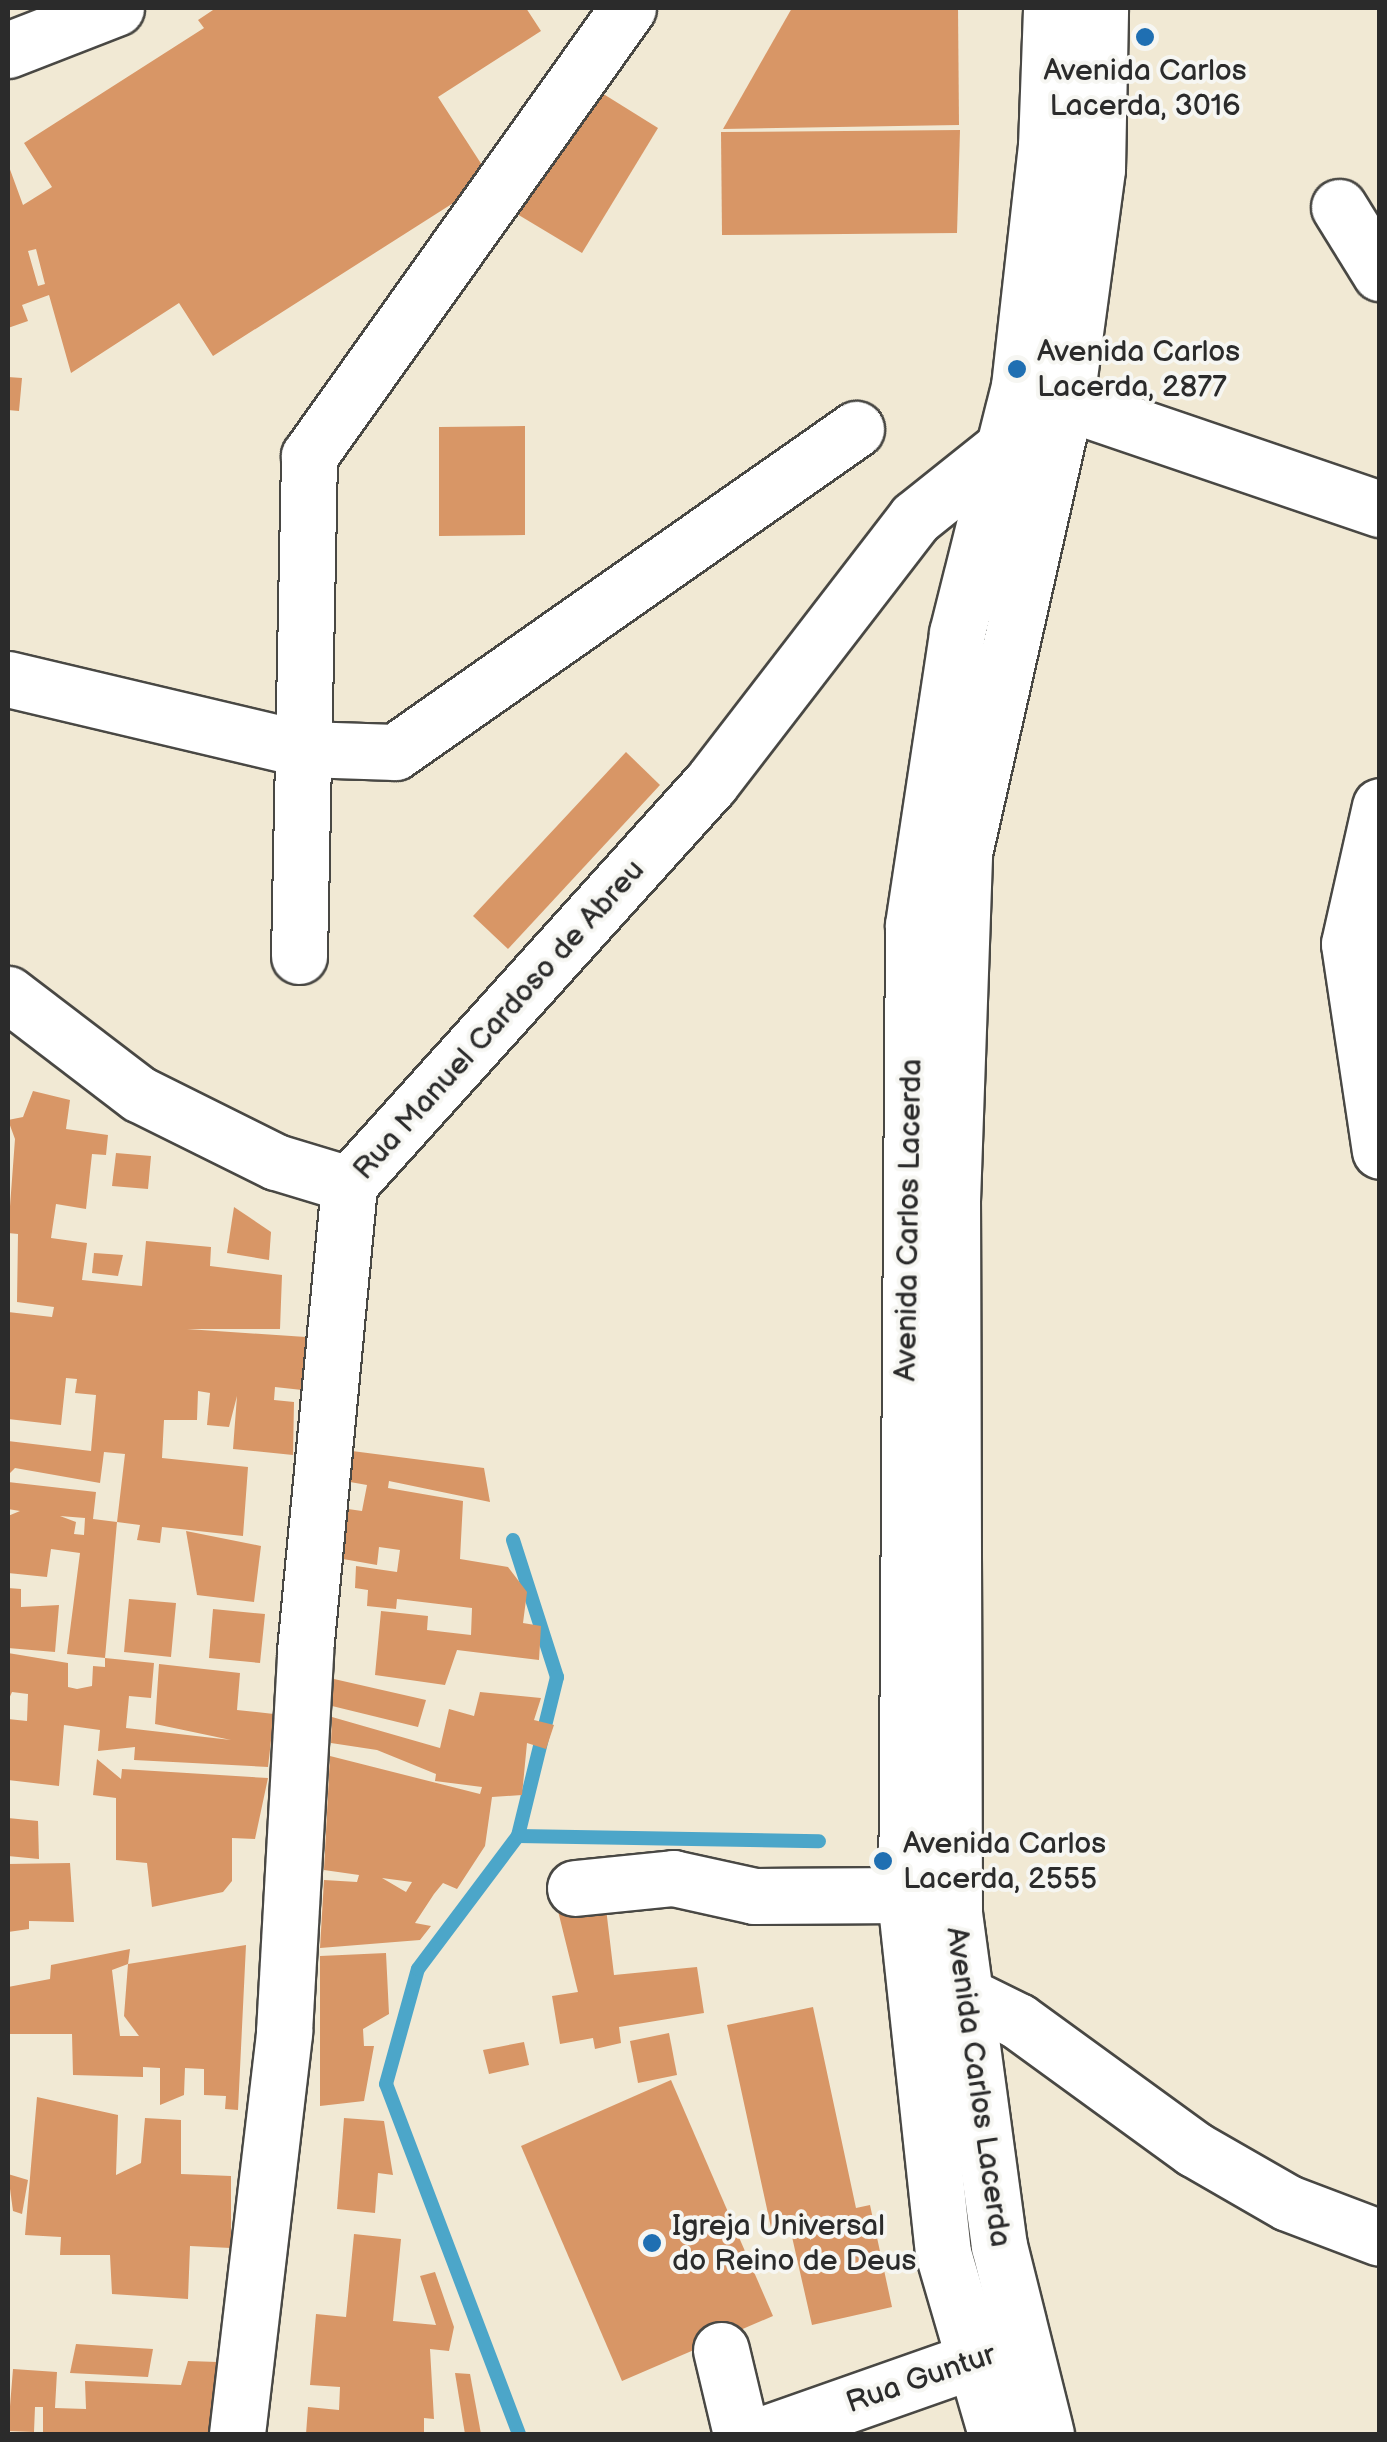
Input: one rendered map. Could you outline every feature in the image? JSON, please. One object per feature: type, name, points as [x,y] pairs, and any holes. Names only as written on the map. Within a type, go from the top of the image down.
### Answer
[{"type":"main road","points":[[8,50],[116,8]]},
{"type":"main road","points":[[299,956],[309,456],[628,8]]},
{"type":"main road","name":"Avenida Carlos Lacerda","points":[[996,2434],[968,2358],[928,2164],[937,1990],[954,1912],[950,1392],[964,854],[1036,418],[1051,8]]},
{"type":"main road","name":"Avenida Carlos Lacerda","points":[[1046,2434],[937,1990],[906,1895],[912,926],[950,672],[1036,418],[1094,204],[1100,8]]},
{"type":"main road","points":[[1339,207],[1380,273]]},
{"type":"main road","points":[[1036,418],[1380,508]]},
{"type":"main road","name":"Rua Manuel Cardoso de Abreu","points":[[238,2434],[291,1899],[349,1184],[712,784],[915,518],[1036,418]]},
{"type":"main road","points":[[8,679],[304,749],[395,752],[856,430]]},
{"type":"main road","points":[[1380,806],[1349,944],[1380,1151]]},
{"type":"main road","points":[[8,994],[139,1094],[276,1162],[349,1184]]},
{"type":"main road","points":[[574,1888],[673,1878],[754,1896],[906,1895]]},
{"type":"main road","points":[[937,1990],[1060,2048],[1194,2149],[1288,2203],[1380,2238]]},
{"type":"main road","name":"Rua Guntur","points":[[764,2434],[968,2358],[1022,2345]]},
{"type":"main road","points":[[722,2350],[741,2434]]},
{"type":"building","points":[[216,8],[526,8],[541,31],[438,97],[491,179],[213,356],[179,303],[71,373],[49,295],[22,305],[28,321],[8,328],[8,164],[23,205],[52,187],[24,143],[204,28],[198,20]],"holes":[[[36,249],[45,284],[38,286],[28,251]]]},
{"type":"building","points":[[792,8],[958,8],[959,125],[723,129]]},
{"type":"building","points":[[589,85],[658,128],[582,253],[512,211]]},
{"type":"building","points":[[960,130],[957,233],[722,235],[721,132]]},
{"type":"building","points":[[8,377],[22,378],[19,411],[8,410]]},
{"type":"building","points":[[525,426],[525,535],[439,536],[439,427]]},
{"type":"building","points":[[626,752],[660,785],[508,949],[473,916]]},
{"type":"building","points":[[33,1091],[70,1100],[66,1129],[108,1135],[106,1155],[92,1154],[86,1209],[56,1204],[51,1238],[87,1243],[82,1280],[142,1286],[146,1241],[211,1247],[210,1266],[282,1275],[280,1329],[187,1329],[306,1337],[302,1390],[275,1387],[274,1400],[294,1402],[293,1455],[233,1449],[237,1396],[229,1427],[207,1425],[210,1393],[198,1391],[197,1420],[164,1420],[162,1458],[248,1467],[243,1536],[162,1527],[160,1543],[137,1540],[140,1525],[117,1522],[125,1454],[104,1452],[100,1483],[15,1468],[8,1475],[8,1441],[91,1451],[96,1395],[75,1393],[77,1379],[66,1378],[61,1425],[8,1419],[8,1312],[52,1317],[54,1307],[17,1302],[18,1234],[8,1233],[15,1139],[8,1120],[23,1117]]},
{"type":"building","points":[[116,1153],[151,1156],[148,1189],[112,1186]]},
{"type":"building","points":[[234,1207],[271,1232],[269,1260],[227,1253]]},
{"type":"building","points":[[94,1253],[123,1255],[118,1276],[92,1273]]},
{"type":"building","points":[[352,1451],[484,1468],[490,1502],[389,1481],[388,1488],[463,1501],[460,1559],[508,1567],[527,1592],[523,1623],[541,1626],[539,1660],[457,1650],[445,1685],[375,1675],[381,1611],[428,1616],[427,1630],[471,1635],[472,1608],[397,1599],[396,1609],[367,1606],[368,1590],[355,1588],[356,1566],[397,1572],[400,1550],[379,1547],[377,1565],[343,1559],[348,1509],[362,1511],[367,1485],[350,1482]]},
{"type":"building","points":[[8,1482],[96,1492],[93,1519],[117,1522],[105,1658],[67,1654],[80,1553],[51,1549],[47,1577],[8,1573],[8,1516],[20,1511],[8,1509]],"holes":[[[60,1516],[85,1518],[84,1535],[74,1534],[76,1522]]]},
{"type":"building","points":[[186,1531],[261,1546],[254,1602],[197,1595]]},
{"type":"building","points":[[8,1588],[21,1589],[21,1607],[59,1605],[55,1652],[8,1648]]},
{"type":"building","points":[[129,1599],[176,1603],[171,1657],[124,1652]]},
{"type":"building","points":[[213,1609],[265,1614],[260,1663],[209,1658]]},
{"type":"building","points":[[8,1653],[68,1663],[68,1687],[77,1689],[92,1686],[93,1666],[105,1667],[105,1658],[154,1663],[151,1698],[129,1696],[126,1728],[231,1740],[155,1724],[159,1664],[240,1673],[237,1710],[274,1714],[268,1767],[134,1760],[135,1747],[98,1751],[100,1730],[64,1725],[59,1786],[8,1780],[8,1719],[27,1721],[28,1694],[12,1692],[8,1701]]},
{"type":"building","points":[[334,1679],[426,1700],[418,1727],[332,1706]]},
{"type":"building","points":[[480,1692],[541,1698],[534,1720],[554,1725],[546,1749],[527,1743],[522,1795],[492,1797],[485,1846],[457,1889],[443,1883],[434,1894],[415,1923],[431,1926],[420,1940],[320,1948],[324,1880],[357,1882],[359,1875],[324,1870],[330,1756],[480,1794],[482,1787],[435,1781],[436,1774],[377,1750],[331,1743],[332,1717],[440,1748],[449,1709],[474,1716]],"holes":[[[382,1878],[412,1882],[406,1892]]]},
{"type":"building","points":[[97,1759],[121,1779],[122,1769],[268,1778],[255,1839],[232,1838],[232,1881],[223,1892],[152,1907],[147,1863],[116,1860],[116,1798],[93,1795]]},
{"type":"building","points":[[8,1818],[38,1821],[39,1859],[8,1856]]},
{"type":"building","points":[[70,1863],[74,1922],[29,1921],[29,1929],[8,1932],[8,1864]]},
{"type":"building","points":[[605,1900],[614,1975],[697,1967],[704,2013],[619,2027],[621,2043],[595,2049],[593,2038],[560,2044],[552,1996],[578,1992],[558,1911]]},
{"type":"building","points":[[246,1945],[238,2110],[225,2109],[226,2096],[204,2095],[204,2069],[185,2068],[184,2095],[160,2105],[160,2068],[143,2067],[143,2077],[73,2075],[72,2034],[8,2034],[8,1987],[50,1979],[51,1965],[130,1949],[128,1964]],"holes":[[[128,1964],[124,2016],[139,2036],[120,2036],[112,1970]]]},
{"type":"building","points":[[386,1953],[389,2014],[363,2029],[364,2046],[374,2046],[364,2101],[320,2106],[320,1956]]},
{"type":"building","points":[[813,2007],[856,2208],[870,2205],[892,2307],[812,2325],[790,2228],[772,2232],[727,2025]]},
{"type":"building","points":[[669,2033],[677,2075],[638,2083],[630,2041]]},
{"type":"building","points":[[524,2042],[529,2065],[489,2074],[483,2050]]},
{"type":"building","name":"Igreja Universal do Reino de Deus","points":[[671,2080],[773,2316],[622,2381],[521,2146]]},
{"type":"building","points":[[37,2097],[118,2115],[116,2175],[141,2163],[145,2118],[181,2120],[181,2174],[231,2176],[231,2248],[190,2246],[188,2299],[112,2294],[110,2255],[60,2255],[61,2237],[25,2235]]},
{"type":"building","points":[[344,2118],[384,2121],[393,2175],[378,2173],[375,2213],[337,2209]]},
{"type":"building","points":[[8,2174],[28,2180],[22,2214],[13,2211]]},
{"type":"building","points":[[354,2234],[401,2239],[393,2321],[436,2325],[420,2276],[435,2272],[454,2327],[449,2351],[430,2349],[434,2419],[424,2418],[424,2434],[306,2434],[308,2407],[339,2410],[340,2387],[310,2385],[316,2314],[346,2317]]},
{"type":"building","points":[[76,2344],[153,2349],[148,2377],[70,2373]]},
{"type":"building","points":[[188,2361],[218,2362],[209,2434],[43,2434],[43,2407],[35,2407],[34,2432],[8,2431],[13,2369],[57,2372],[55,2408],[86,2409],[85,2381],[181,2385]]},
{"type":"building","points":[[455,2373],[470,2374],[481,2434],[465,2434]]},
{"type":"waterway","points":[[513,1540],[557,1677],[518,1836]]},
{"type":"waterway","points":[[519,2434],[386,2084],[418,1969],[518,1836],[819,1841]]},
{"type":"place","name":"Avenida Carlos Lacerda, 3016","points":[[1145,37]]},
{"type":"place","name":"Avenida Carlos Lacerda, 2877","points":[[1017,369]]},
{"type":"place","name":"Avenida Carlos Lacerda, 2555","points":[[883,1861]]},
{"type":"place","name":"Igreja Universal do Reino de Deus","points":[[652,2243]]}]
